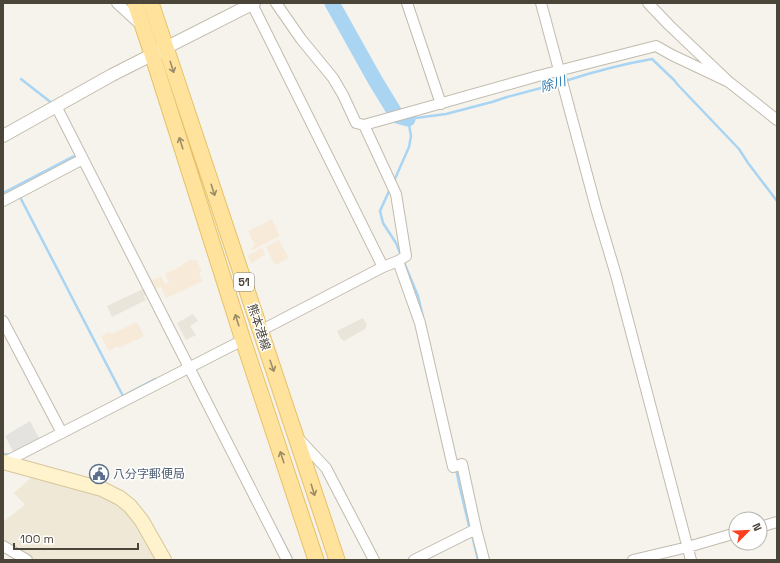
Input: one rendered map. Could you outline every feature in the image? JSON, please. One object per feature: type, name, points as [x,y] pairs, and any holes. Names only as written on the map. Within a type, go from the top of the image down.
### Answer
[{"type":"main road","name":"熊本港線","points":[[135,3],[243,340],[316,560]]},
{"type":"main road","name":"熊本港線","points":[[151,3],[337,560]]},
{"type":"main road","points":[[4,463],[102,489],[120,498],[130,506],[142,521],[164,560]]},
{"type":"street","points":[[117,3],[144,28]]},
{"type":"street","points":[[3,136],[152,54],[253,3],[383,267]]},
{"type":"street","points":[[276,3],[301,39],[333,78],[356,123],[364,125],[656,46],[729,82]]},
{"type":"street","points":[[406,3],[441,104]]},
{"type":"street","points":[[541,3],[596,208],[620,289],[691,560]]},
{"type":"street","points":[[648,3],[729,82],[777,120]]},
{"type":"street","points":[[56,106],[287,560]]},
{"type":"street","points":[[4,463],[406,256],[396,194],[364,125]]},
{"type":"street","points":[[3,201],[83,159]]},
{"type":"street","points":[[398,261],[420,322],[453,467],[462,464],[484,560]]},
{"type":"street","points":[[3,321],[62,433]]},
{"type":"street","points":[[295,434],[326,468],[374,560]]},
{"type":"street","points":[[414,560],[476,529]]},
{"type":"street","points":[[634,560],[728,535]]},
{"type":"street","points":[[3,546],[27,560]]},
{"type":"shaded area","points":[[272,219],[280,236],[252,250],[251,248],[255,245],[248,231]]},
{"type":"shaded area","points":[[279,240],[289,258],[275,265],[266,247]]},
{"type":"shaded area","points":[[262,248],[265,255],[251,263],[247,256]]},
{"type":"shaded area","points":[[192,259],[193,261],[196,259],[202,271],[199,273],[203,281],[166,298],[161,287],[155,289],[150,281],[161,276],[165,284],[169,282],[165,274],[182,266],[182,264]]},
{"type":"shaded area","points":[[143,289],[146,295],[144,296],[146,300],[112,317],[107,306]]},
{"type":"shaded area","points":[[193,314],[198,321],[190,326],[196,335],[186,340],[177,323]]},
{"type":"shaded area","points":[[363,318],[367,325],[365,329],[344,341],[341,339],[337,331]]},
{"type":"shaded area","points":[[137,322],[144,336],[119,348],[117,346],[109,351],[101,336],[110,332],[112,334]]},
{"type":"shaded area","points":[[30,421],[39,438],[14,453],[5,436]]},
{"type":"shaded area","points":[[34,475],[111,497],[133,516],[158,560],[34,560],[8,546],[3,541],[3,522],[25,505],[14,493]]},
{"type":"waterway","name":"除川","points":[[332,3],[397,116],[408,119]]},
{"type":"waterway","name":"除川","points":[[565,81],[608,68],[652,59],[674,80],[739,149],[777,201]]},
{"type":"waterway","points":[[21,79],[53,104]]},
{"type":"waterway","name":"除川","points":[[394,181],[409,147],[411,136],[408,119],[446,114],[560,83]]},
{"type":"waterway","points":[[3,193],[72,157],[78,156]]},
{"type":"waterway","points":[[390,189],[380,211],[383,223],[396,243],[401,255]]},
{"type":"waterway","points":[[20,197],[123,396]]},
{"type":"waterway","points":[[403,260],[418,296],[423,317]]},
{"type":"waterway","points":[[123,396],[155,379],[158,380]]},
{"type":"waterway","points":[[3,454],[10,455]]},
{"type":"waterway","points":[[456,469],[470,530]]},
{"type":"waterway","points":[[279,534],[291,557]]},
{"type":"waterway","points":[[472,535],[478,560]]},
{"type":"place","name":"八分字郵便局","points":[[99,474]]}]
